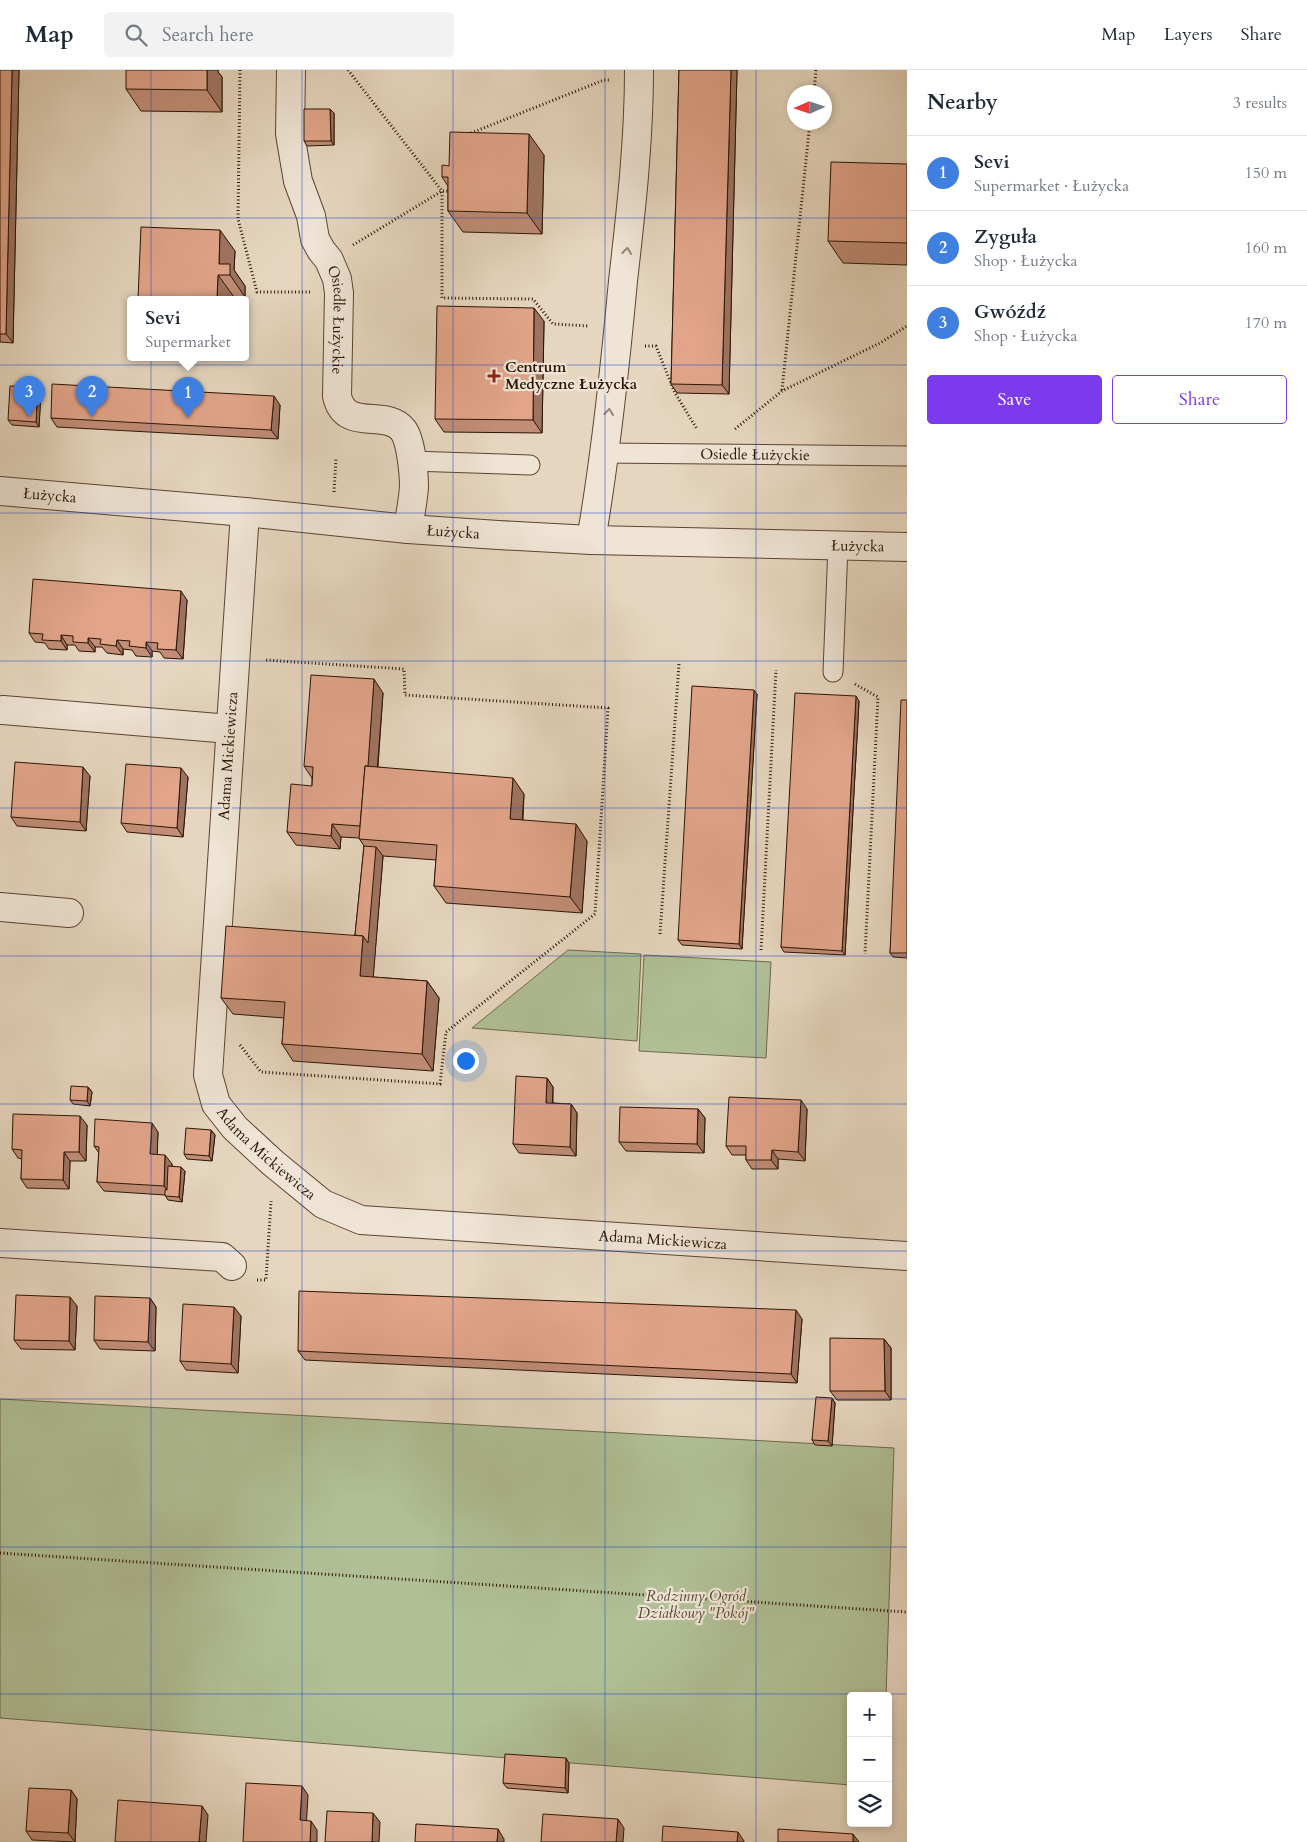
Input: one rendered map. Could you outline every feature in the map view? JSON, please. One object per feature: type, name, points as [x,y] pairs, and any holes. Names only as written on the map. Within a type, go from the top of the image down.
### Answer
[{"type":"street","name":"Osiedle Łużyckie","points":[[291,70],[290,134],[298,181],[311,216],[315,239],[329,260],[337,279],[337,396],[339,405],[344,412],[354,417],[396,423],[404,431],[409,447],[414,486],[408,529]]},
{"type":"street","points":[[591,540],[618,336],[638,136],[639,75]]},
{"type":"street","name":"Łużycka","points":[[0,491],[245,512],[408,529],[591,540],[907,547]]},
{"type":"street","name":"Adama Mickiewicza","points":[[245,512],[208,1075],[216,1104],[235,1128],[322,1204],[361,1220],[907,1256]]},
{"type":"street","points":[[3,710],[230,729]]},
{"type":"street","points":[[0,907],[69,913]]},
{"type":"street","points":[[0,1243],[222,1257],[232,1266]]},
{"type":"lane","name":"Osiedle Łużyckie","points":[[602,465],[712,454],[907,456]]},
{"type":"lane","points":[[411,461],[530,465]]},
{"type":"lane","points":[[832,672],[838,545]]},
{"type":"path","points":[[240,70],[238,219],[257,292],[338,293]]},
{"type":"path","points":[[348,70],[442,191],[442,298],[533,299],[553,324],[618,336],[656,346],[675,393],[712,454],[736,427],[782,391],[848,360],[907,326]]},
{"type":"path","points":[[815,85],[816,70]]},
{"type":"path","points":[[464,136],[604,80],[639,75]]},
{"type":"path","points":[[782,391],[809,130]]},
{"type":"path","points":[[329,260],[442,191],[454,191]]},
{"type":"path","points":[[212,1009],[261,1072],[440,1084],[446,1032],[595,914],[608,708],[405,695],[404,669],[234,658]]},
{"type":"path","points":[[660,934],[679,664]]},
{"type":"path","points":[[761,950],[776,670]]},
{"type":"path","points":[[832,672],[878,697],[866,954]]},
{"type":"path","points":[[266,1280],[273,1163]]},
{"type":"path","points":[[0,1553],[907,1612]]},
{"type":"green space","points":[[568,950],[641,954],[637,1041],[472,1028]]},
{"type":"green space","points":[[644,955],[771,962],[766,1058],[639,1051]]},
{"type":"green space","name":"Rodzinny Ogród Działkowy \"Pokój\"","points":[[0,1399],[894,1448],[886,1692],[847,1692],[847,1785],[0,1718]]},
{"type":"building","points":[[0,70],[12,70],[6,334],[0,334]]},
{"type":"building","points":[[126,70],[207,70],[207,90],[126,89]]},
{"type":"building","points":[[679,70],[731,70],[722,385],[671,384]]},
{"type":"building","points":[[304,109],[330,109],[331,141],[304,141]]},
{"type":"building","points":[[450,132],[529,134],[527,213],[448,211],[448,177],[442,177],[442,165],[449,166]]},
{"type":"building","points":[[831,162],[907,164],[907,243],[828,241]]},
{"type":"building","points":[[141,227],[220,230],[219,264],[230,264],[230,275],[218,275],[217,296],[138,296]]},
{"type":"building","name":"Centrum Medyczne Łużycka","points":[[437,306],[534,308],[533,420],[435,419]]},
{"type":"building","points":[[52,384],[274,396],[271,430],[51,418]]},
{"type":"building","points":[[10,386],[38,387],[36,422],[8,420]]},
{"type":"building","points":[[33,579],[181,591],[176,650],[157,649],[158,643],[146,642],[146,648],[129,646],[130,641],[117,640],[116,646],[100,644],[101,639],[88,638],[88,643],[73,642],[73,636],[61,635],[61,641],[42,640],[43,634],[29,633]]},
{"type":"building","points":[[311,675],[374,679],[368,766],[365,766],[360,826],[332,824],[331,836],[287,832],[291,784],[312,786],[313,767],[304,766]]},
{"type":"building","points":[[692,686],[754,690],[739,944],[678,940]]},
{"type":"building","points":[[795,693],[856,696],[842,951],[781,947]]},
{"type":"building","points":[[901,700],[907,700],[907,953],[890,953]]},
{"type":"building","points":[[15,762],[83,767],[80,822],[11,817]]},
{"type":"building","points":[[126,764],[181,768],[177,828],[121,823]]},
{"type":"building","points":[[365,766],[513,778],[510,819],[576,824],[570,897],[434,886],[437,845],[359,839]]},
{"type":"building","points":[[364,846],[376,847],[368,943],[363,936],[355,935]]},
{"type":"building","points":[[226,926],[363,936],[360,976],[427,981],[422,1054],[282,1044],[285,1002],[221,998]]},
{"type":"building","points":[[516,1076],[547,1078],[546,1103],[571,1104],[570,1147],[513,1144]]},
{"type":"building","points":[[71,1086],[88,1087],[87,1101],[70,1100]]},
{"type":"building","points":[[729,1097],[801,1100],[798,1152],[772,1150],[771,1160],[746,1160],[746,1146],[726,1146]]},
{"type":"building","points":[[620,1107],[698,1109],[697,1144],[619,1142]]},
{"type":"building","points":[[13,1114],[80,1116],[79,1152],[64,1152],[63,1180],[21,1179],[22,1150],[12,1149]]},
{"type":"building","points":[[95,1119],[152,1123],[150,1154],[165,1155],[164,1186],[97,1182],[99,1147],[94,1146]]},
{"type":"building","points":[[186,1128],[211,1130],[209,1156],[184,1154]]},
{"type":"building","points":[[168,1166],[181,1167],[179,1197],[165,1196]]},
{"type":"building","points":[[299,1291],[796,1310],[791,1374],[298,1351]]},
{"type":"building","points":[[16,1295],[70,1297],[69,1341],[14,1340]]},
{"type":"building","points":[[95,1296],[150,1298],[148,1342],[94,1340]]},
{"type":"building","points":[[183,1304],[234,1307],[231,1364],[180,1361]]},
{"type":"building","points":[[830,1338],[884,1339],[885,1391],[830,1391]]},
{"type":"building","points":[[816,1397],[832,1398],[828,1441],[812,1440]]},
{"type":"building","points":[[505,1754],[566,1758],[565,1788],[503,1783]]},
{"type":"building","points":[[246,1783],[302,1786],[300,1820],[311,1821],[310,1842],[243,1842]]},
{"type":"building","points":[[29,1788],[71,1790],[68,1833],[26,1831]]},
{"type":"building","points":[[118,1800],[202,1806],[199,1842],[115,1842]]},
{"type":"building","points":[[327,1811],[373,1813],[372,1842],[325,1842]]},
{"type":"building","points":[[543,1814],[618,1819],[616,1842],[541,1842]]},
{"type":"building","points":[[416,1824],[498,1829],[497,1842],[415,1842]]},
{"type":"building","points":[[663,1826],[738,1832],[737,1842],[662,1842]]},
{"type":"building","points":[[778,1829],[853,1834],[853,1842],[778,1842]]},
{"type":"place","name":"Centrum Medyczne Łużycka","points":[[494,376]]},
{"type":"place","name":"Gwóźdź","points":[[29,417]]},
{"type":"place","name":"Zyguła","points":[[92,417]]},
{"type":"place","name":"Sevi","points":[[188,418]]}]
